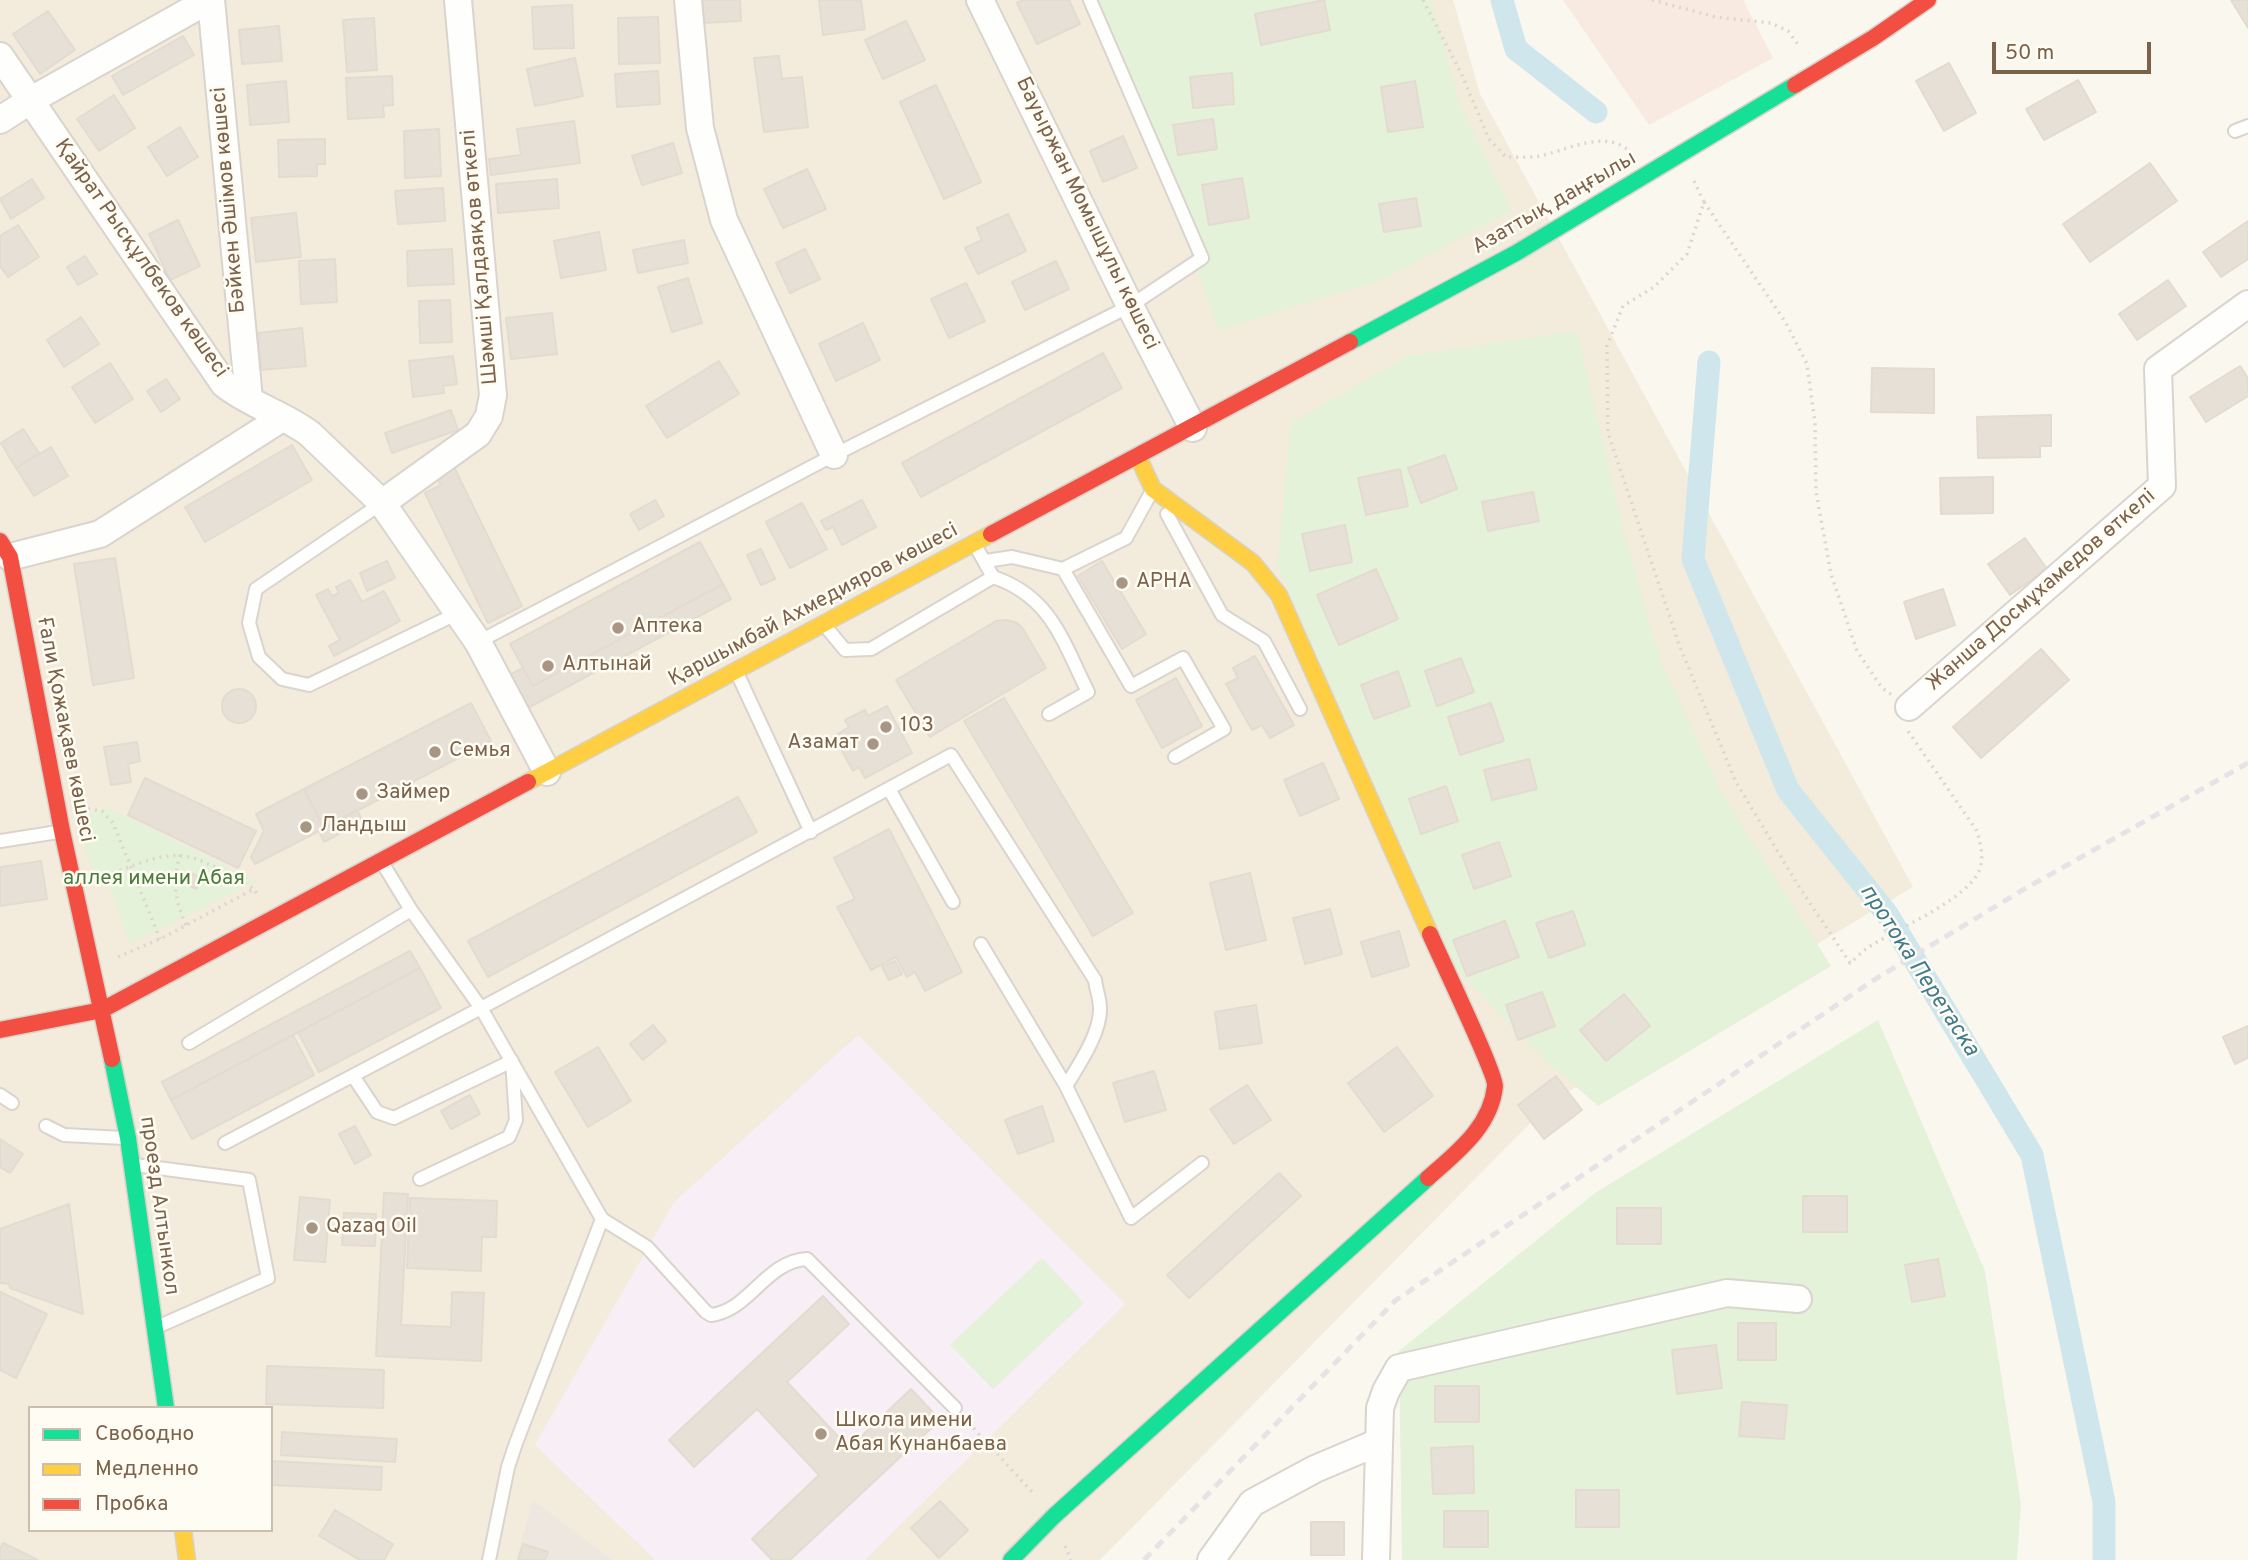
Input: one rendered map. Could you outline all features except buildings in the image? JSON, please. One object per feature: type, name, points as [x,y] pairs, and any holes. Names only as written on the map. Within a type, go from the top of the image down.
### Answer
[{"type":"main road","name":"Азаттық даңғылы","points":[[1193,428],[1516,253],[1874,38],[1928,0]]},
{"type":"main road","name":"Қаршымбай Ахмедияров көшесі","points":[[0,1030],[102,1010],[1193,428]]},
{"type":"main road","points":[[1011,1560],[1054,1516],[1468,1142],[1488,1113],[1496,1083],[1279,595],[1253,563],[1153,489],[1138,457]]},
{"type":"main road","name":"Ғали Қожақаев көшесі","points":[[5,549],[14,611],[102,1010]]},
{"type":"main road","name":"проезд Алтынкол","points":[[102,1010],[128,1138],[166,1406]]},
{"type":"main road","points":[[183,1532],[187,1560]]},
{"type":"street","points":[[0,120],[30,100],[210,0]]},
{"type":"street","name":"Бәйкен Әшімов көшесі","points":[[210,0],[249,399]]},
{"type":"street","name":"Шәмші Қалдаяқов өткелі","points":[[382,503],[478,434],[489,416],[493,395],[458,0]]},
{"type":"street","points":[[688,0],[700,128],[724,220],[834,455]]},
{"type":"street","name":"Бауыржан Момышұлы көшесі","points":[[980,0],[1193,428]]},
{"type":"street","name":"Қайрат Рысқұлбеков көшесі","points":[[0,56],[224,384],[238,395],[298,425],[310,434],[382,503],[478,642],[547,772]]},
{"type":"street","name":"Жанша Досмұхамедов өткелі","points":[[1909,707],[2162,486],[2158,369],[2248,304]]},
{"type":"street","points":[[5,549],[100,534],[282,418]]},
{"type":"street","points":[[1376,1560],[1380,1408],[1399,1368],[1727,1293],[1798,1300]]},
{"type":"street","points":[[1211,1560],[1252,1503],[1315,1469],[1379,1442]]},
{"type":"lane","points":[[478,642],[834,455],[1130,306],[1202,258],[1090,0]]},
{"type":"lane","points":[[2235,131],[2248,127]]},
{"type":"lane","points":[[986,561],[1012,557],[1063,569],[1126,538],[1153,489]]},
{"type":"lane","points":[[1153,489],[1222,615],[1264,641],[1300,709]]},
{"type":"lane","points":[[382,503],[257,589],[249,623],[259,657],[282,679],[309,685],[458,613]]},
{"type":"lane","points":[[975,545],[993,577]]},
{"type":"lane","points":[[1063,569],[1131,686],[1183,658],[1224,729],[1175,757]]},
{"type":"lane","points":[[824,624],[845,650],[871,649],[993,577],[1013,583],[1047,612],[1088,692],[1049,714]]},
{"type":"lane","points":[[736,672],[811,832]]},
{"type":"lane","points":[[225,1143],[951,755],[1095,980],[1101,1010],[1096,1029],[1066,1086]]},
{"type":"lane","points":[[889,789],[953,902]]},
{"type":"lane","points":[[0,841],[60,824]]},
{"type":"lane","points":[[381,861],[411,909],[481,1008],[602,1219],[647,1247],[711,1315],[723,1314],[774,1271],[794,1260],[807,1259],[954,1408]]},
{"type":"lane","points":[[190,1043],[411,909]]},
{"type":"lane","points":[[981,944],[1066,1086],[1131,1218],[1202,1163]]},
{"type":"lane","points":[[353,1076],[377,1112],[394,1118],[512,1061]]},
{"type":"lane","points":[[420,1179],[509,1137],[516,1120],[512,1061]]},
{"type":"lane","points":[[0,1095],[12,1102]]},
{"type":"lane","points":[[46,1126],[64,1136],[128,1138]]},
{"type":"lane","points":[[131,1165],[248,1181],[268,1278],[154,1328]]},
{"type":"lane","points":[[489,1560],[508,1467],[602,1219]]},
{"type":"path","points":[[1423,0],[1461,73],[1489,139],[1506,157],[1537,157],[1595,141],[1620,143],[1651,172]]},
{"type":"path","points":[[1652,0],[1716,17],[1771,23],[1788,31],[1819,71]]},
{"type":"path","points":[[1682,153],[1704,202],[1786,323],[1807,364],[1815,423],[1816,492],[1831,575],[1857,651],[1882,688],[1909,707],[1904,720],[1909,733],[1976,831],[1982,848],[1980,869],[1972,883],[1934,911],[1867,949],[1850,963],[1796,882],[1736,782],[1680,647],[1608,433],[1607,346],[1623,306],[1654,286],[1687,254],[1704,202]]},
{"type":"path","points":[[60,824],[90,809],[102,811],[113,823],[160,939]]},
{"type":"path","points":[[180,855],[174,872],[174,887],[186,925]]},
{"type":"path","points":[[75,886],[155,859],[180,855],[193,857],[254,889],[272,919]]},
{"type":"path","points":[[92,968],[160,939],[254,889]]},
{"type":"path","points":[[954,1408],[1054,1516],[1071,1560]]},
{"type":"shaded area","points":[[0,0],[1453,0],[1480,94],[1913,887],[1551,1102],[1100,1560],[0,1560]]},
{"type":"shaded area","points":[[1563,0],[1743,0],[1773,58],[1649,125]]},
{"type":"shaded area","points":[[858,1035],[1125,1304],[865,1560],[655,1560],[535,1445],[674,1202]]},
{"type":"shaded area","points":[[533,1500],[612,1560],[516,1560]]},
{"type":"green space","points":[[1096,0],[1431,0],[1461,107],[1512,211],[1384,279],[1219,330]]},
{"type":"green space","points":[[1577,331],[1624,534],[1660,659],[1721,792],[1831,966],[1598,1106],[1533,1049],[1457,970],[1277,565],[1291,423],[1408,356]]},
{"type":"green space","name":"аллея имени Абая","points":[[108,808],[256,881],[130,944],[104,871],[93,874],[76,817]]},
{"type":"green space","points":[[1878,1020],[1985,1271],[2021,1504],[2017,1560],[1402,1560],[1399,1351],[1595,1193]]},
{"type":"green space","points":[[1042,1258],[1084,1303],[993,1389],[950,1345]]},
{"type":"waterway","name":"протока Перетаска","points":[[1502,0],[1516,49],[1596,112]]},
{"type":"waterway","name":"протока Перетаска","points":[[1709,362],[1693,559],[1788,790],[1887,914],[2032,1155],[2104,1502],[2104,1560]]},
{"type":"railway","points":[[1144,1560],[1396,1300],[1877,978],[2021,891],[2248,763]]},
{"type":"traffic: fast","points":[[1350,342],[1516,253],[1795,85]]},
{"type":"traffic: fast","points":[[112,1059],[128,1138],[166,1406]]},
{"type":"traffic: fast","points":[[1011,1560],[1054,1516],[1428,1178]]},
{"type":"traffic: slow","points":[[1138,457],[1153,489],[1253,563],[1279,595],[1430,934]]},
{"type":"traffic: slow","points":[[528,782],[991,534]]},
{"type":"traffic: slow","points":[[183,1532],[187,1560]]},
{"type":"traffic: jam","points":[[1795,85],[1873,38],[1928,0]]},
{"type":"traffic: jam","points":[[991,534],[1350,342]]},
{"type":"traffic: jam","points":[[0,541],[10,557],[62,831],[112,1059]]},
{"type":"traffic: jam","points":[[0,1030],[102,1010],[528,782]]},
{"type":"traffic: jam","points":[[1428,1178],[1460,1149],[1479,1127],[1487,1114],[1495,1086],[1477,1038],[1430,934]]},
{"type":"place","name":"АРНА","points":[[1122,583]]},
{"type":"place","name":"Аптека","points":[[618,628]]},
{"type":"place","name":"Алтынай","points":[[548,666]]},
{"type":"place","name":"103","points":[[886,727]]},
{"type":"place","name":"Азамат","points":[[873,744]]},
{"type":"place","name":"Семья","points":[[435,752]]},
{"type":"place","name":"Займер","points":[[362,794]]},
{"type":"place","name":"Ландыш","points":[[306,827]]},
{"type":"place","name":"Qazaq Oil","points":[[312,1228]]},
{"type":"place","name":"Школа имени Абая Кунанбаева","points":[[821,1434]]}]
